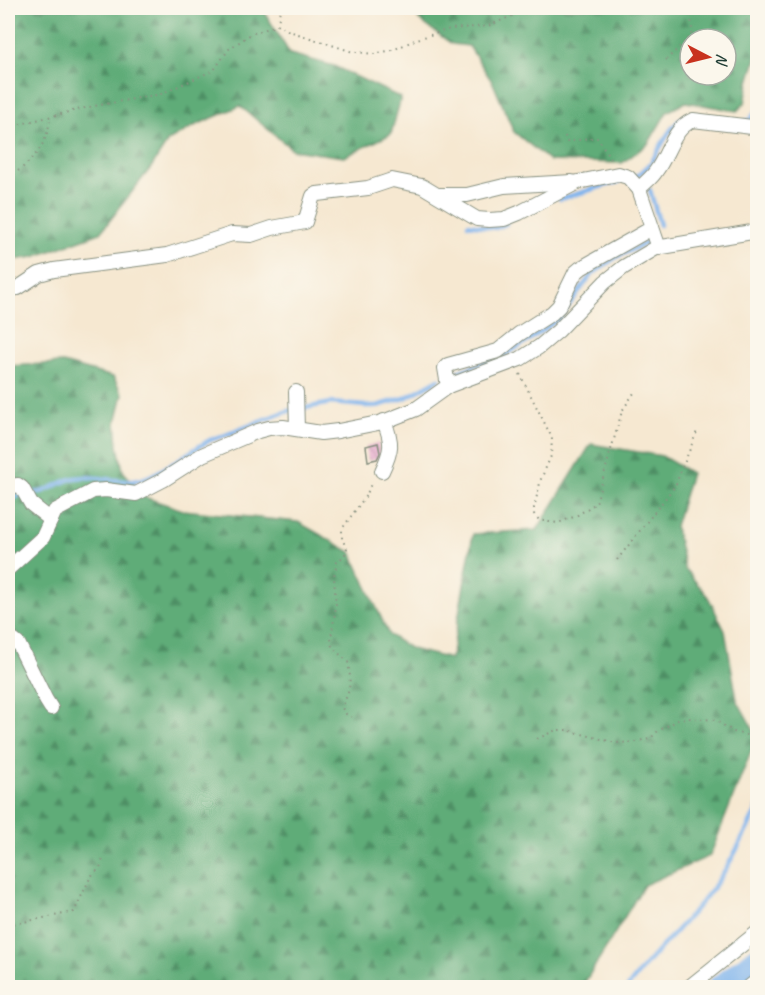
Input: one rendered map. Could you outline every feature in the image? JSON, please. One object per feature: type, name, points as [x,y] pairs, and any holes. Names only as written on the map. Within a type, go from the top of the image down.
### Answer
[{"type":"street","points":[[639,189],[656,172],[679,130],[687,123],[693,120],[752,127],[758,122]]},
{"type":"street","points":[[440,195],[467,195],[516,185],[578,182],[618,174],[628,177],[639,189],[659,248]]},
{"type":"street","points":[[8,290],[18,288],[39,274],[54,270],[168,255],[232,234],[251,235],[304,222],[313,196],[317,194],[368,188],[392,180],[422,186],[477,219],[504,219],[578,182]]},
{"type":"street","points":[[448,386],[445,372],[448,365],[502,349],[559,306],[575,273],[581,268],[652,228]]},
{"type":"street","points":[[8,569],[43,537],[55,511],[93,491],[106,490],[136,495],[202,455],[258,431],[283,427],[321,434],[384,421],[416,410],[448,386],[511,362],[539,347],[617,272],[659,248],[758,231]]},
{"type":"street","points":[[296,392],[297,429]]},
{"type":"street","points":[[382,471],[392,444],[384,421]]},
{"type":"street","points":[[8,486],[22,488],[31,504],[51,520]]},
{"type":"street","points":[[8,636],[19,645],[51,708]]},
{"type":"street","points":[[688,987],[758,932]]},
{"type":"street","points":[[748,987],[758,980]]},
{"type":"path","points":[[278,26],[280,8]]},
{"type":"path","points":[[8,127],[89,107],[161,94],[214,70],[229,49],[251,34],[278,26],[350,51],[373,54],[393,50],[417,39],[450,29],[488,26],[531,8]]},
{"type":"path","points":[[666,60],[691,36],[690,8]]},
{"type":"path","points":[[8,178],[33,159],[42,146],[48,132],[50,117]]},
{"type":"path","points":[[565,136],[567,142],[598,138],[618,174]]},
{"type":"path","points":[[511,362],[530,393],[552,438],[551,456],[535,496],[534,514],[539,520],[565,521],[596,502],[622,411],[634,393]]},
{"type":"path","points":[[617,560],[675,486],[698,429]]},
{"type":"path","points":[[352,717],[342,708],[351,684],[348,662],[332,647],[331,638],[336,606],[334,576],[337,562],[347,552],[342,539],[342,530],[367,494],[374,478],[382,471]]},
{"type":"path","points":[[537,739],[556,730],[567,730],[616,743],[636,742],[652,737],[658,731],[680,719],[691,718],[715,720],[734,732],[758,738]]},
{"type":"path","points":[[8,925],[74,912],[91,876],[100,867],[104,856]]},
{"type":"green space","points":[[8,8],[262,8],[290,54],[334,66],[401,98],[391,134],[344,157],[293,150],[240,106],[196,125],[168,141],[152,166],[100,233],[34,257],[8,261]]},
{"type":"green space","points":[[414,8],[757,8],[757,55],[745,103],[737,111],[686,102],[667,112],[648,144],[622,163],[550,161],[514,132],[493,83],[469,46],[452,44],[419,20]]},
{"type":"green space","points":[[63,363],[113,377],[123,394],[116,422],[123,471],[144,497],[183,510],[298,522],[351,552],[389,635],[411,649],[451,659],[473,534],[537,530],[591,444],[662,456],[691,473],[675,526],[685,569],[708,597],[725,631],[737,700],[757,736],[710,856],[644,885],[582,987],[8,987],[8,366]]},
{"type":"building","points":[[378,443],[380,453],[377,459],[368,461],[366,446]]},
{"type":"waterway","points":[[746,121],[750,120],[758,109]]},
{"type":"waterway","points":[[635,177],[650,164],[673,127],[679,121],[693,115]]},
{"type":"waterway","points":[[560,199],[620,181]]},
{"type":"waterway","points":[[650,190],[660,225]]},
{"type":"waterway","points":[[468,224],[496,228],[506,224]]},
{"type":"waterway","points":[[454,373],[504,355],[523,344],[559,319],[591,275],[615,258],[646,243]]},
{"type":"waterway","points":[[300,409],[331,403],[377,406],[405,398],[439,379]]},
{"type":"waterway","points":[[28,492],[41,492],[69,480],[83,477],[130,481],[146,478],[210,440],[292,410]]},
{"type":"waterway","points":[[8,501],[20,495]]},
{"type":"waterway","points":[[627,988],[718,881],[735,854],[758,807]]},
{"type":"waterway","points":[[720,988],[758,959]]}]
